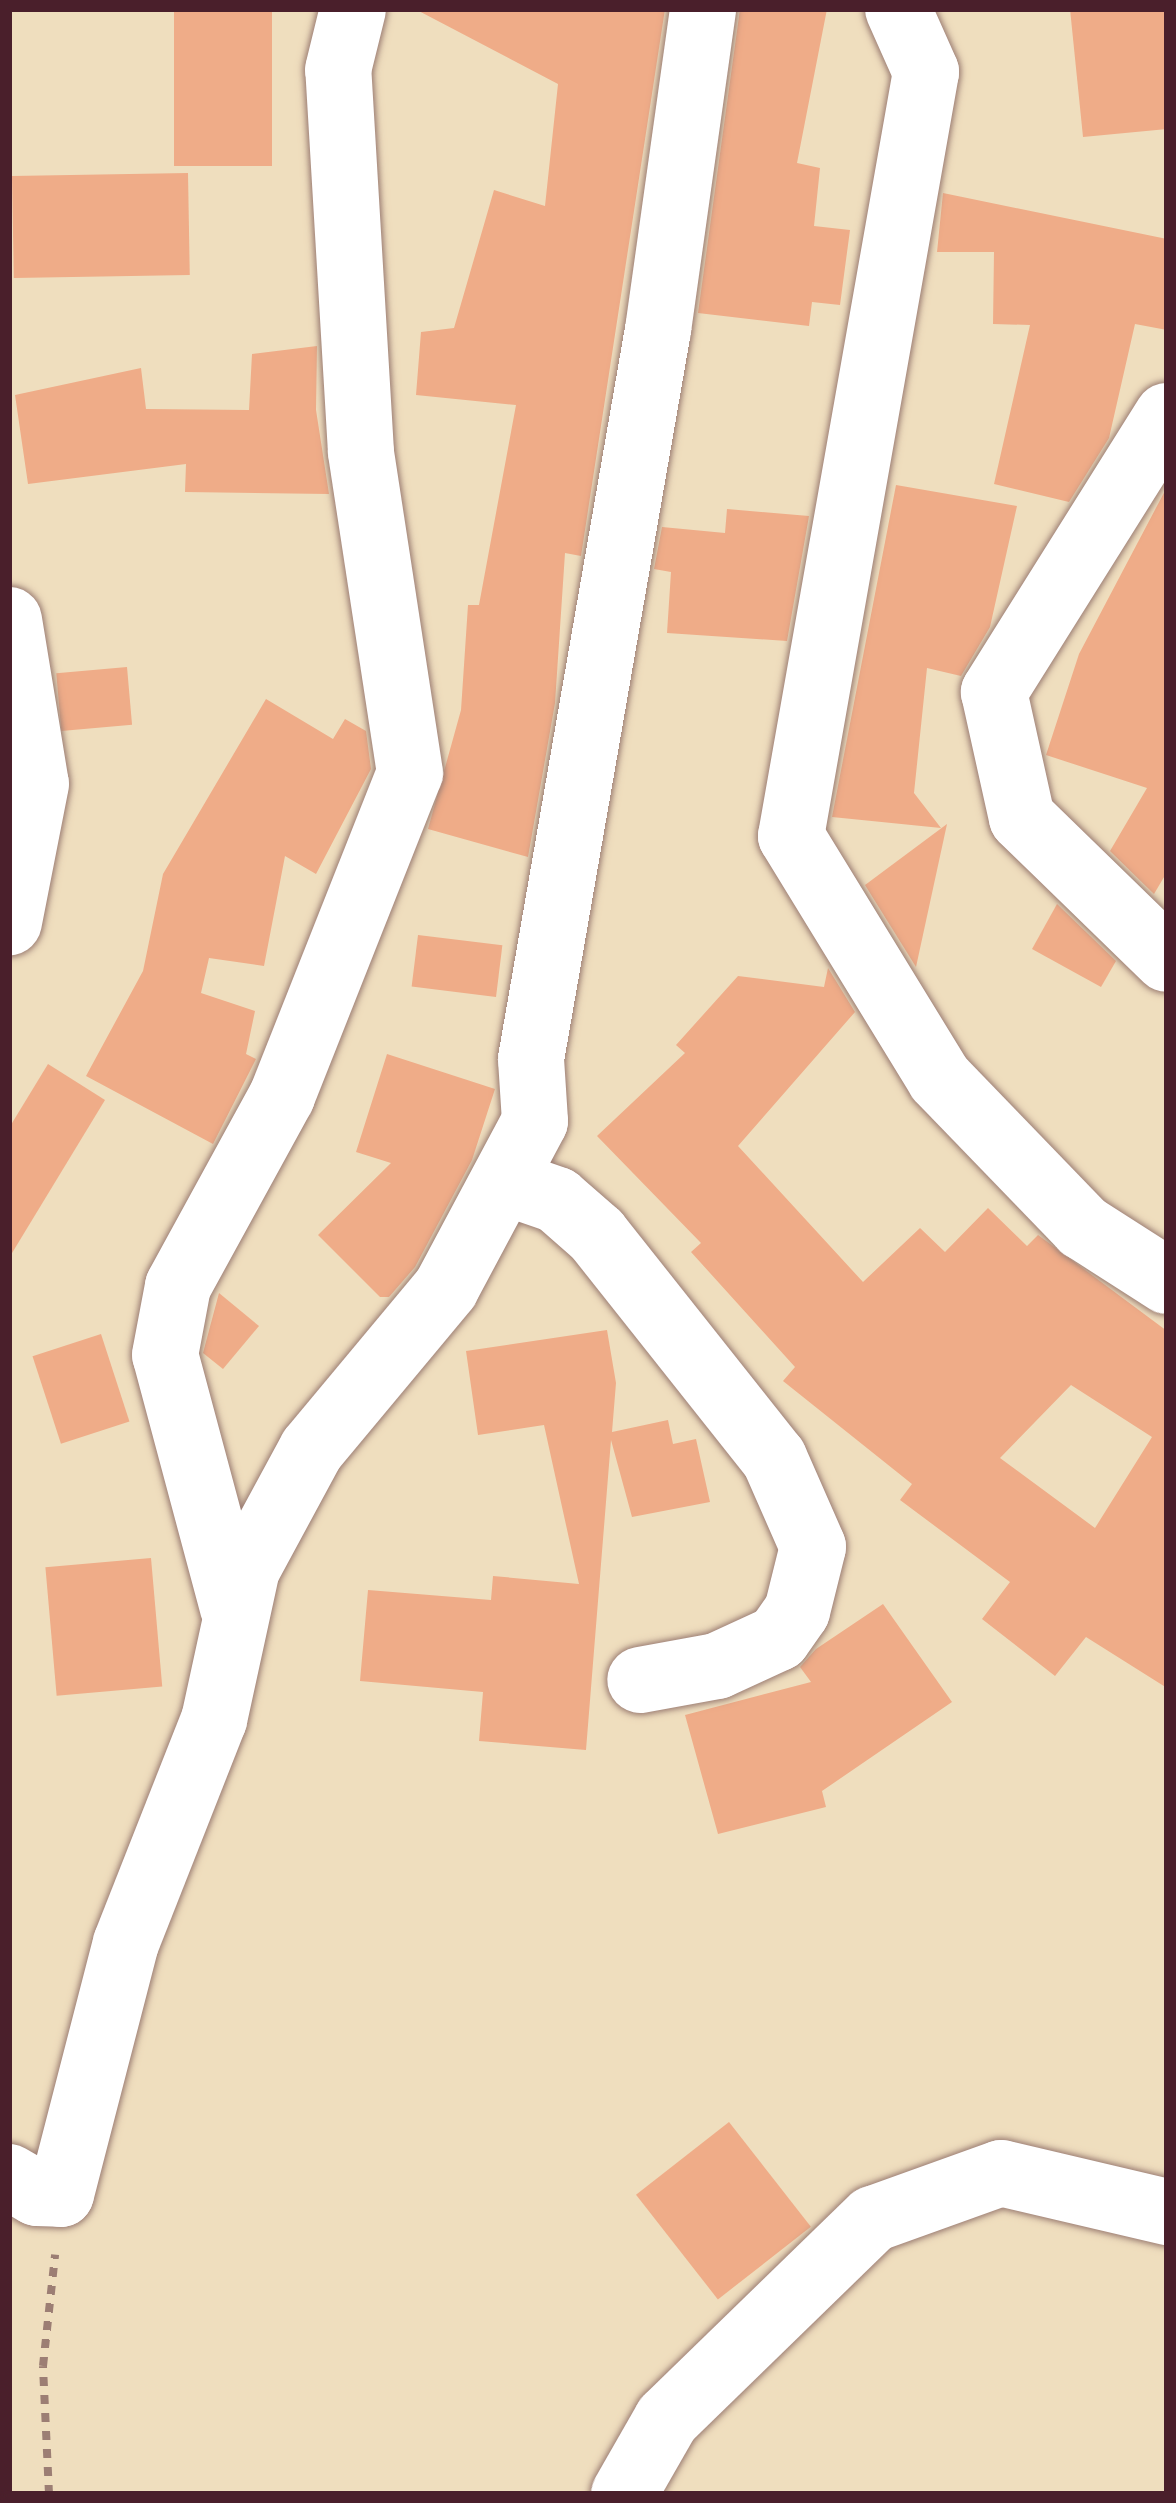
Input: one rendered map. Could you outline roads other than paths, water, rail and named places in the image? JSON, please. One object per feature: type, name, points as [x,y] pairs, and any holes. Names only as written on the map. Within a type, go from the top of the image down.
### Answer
[{"type":"street","points":[[233,1608],[165,1355],[178,1286],[282,1096],[410,772],[361,452],[338,70],[353,9]]},
{"type":"street","points":[[35,2185],[214,1720],[233,1608],[313,1449],[446,1288],[508,1183],[535,1121],[531,1059],[658,330],[703,9]]},
{"type":"street","points":[[898,9],[926,72],[791,836],[940,1079],[1083,1227],[1167,1281]]},
{"type":"street","points":[[1167,416],[994,692],[1022,818],[1167,959]]},
{"type":"street","points":[[9,620],[22,789],[9,922]]},
{"type":"street","points":[[508,1183],[557,1200],[597,1235],[774,1458],[813,1547],[797,1611],[778,1638],[717,1666],[640,1680]]},
{"type":"street","points":[[624,2494],[668,2420],[873,2219],[1001,2173],[1167,2212]]}]
